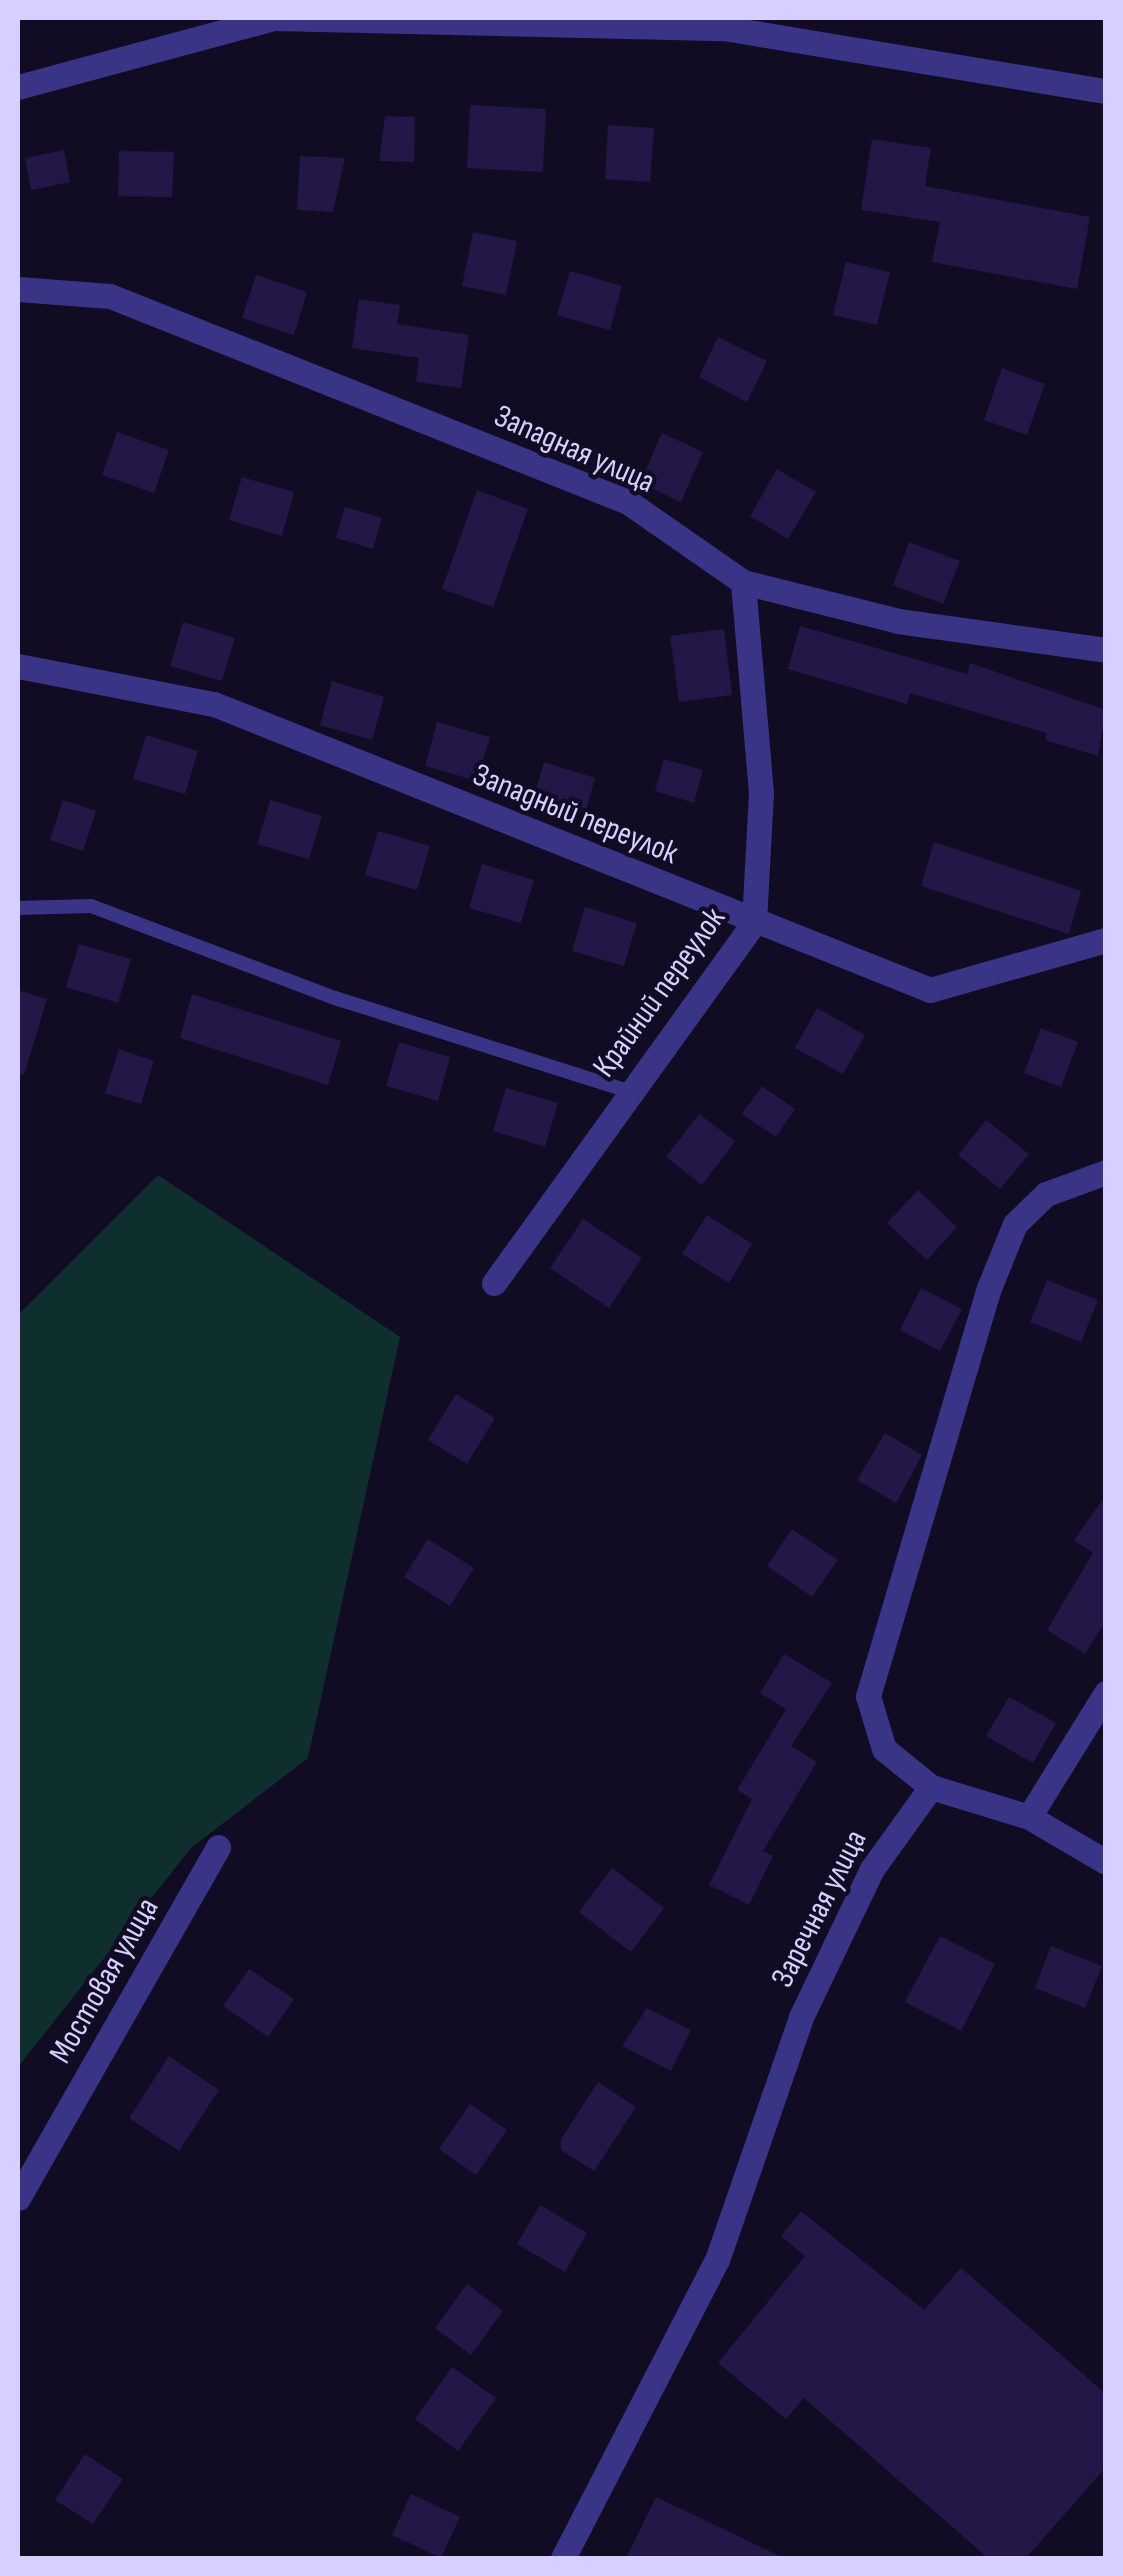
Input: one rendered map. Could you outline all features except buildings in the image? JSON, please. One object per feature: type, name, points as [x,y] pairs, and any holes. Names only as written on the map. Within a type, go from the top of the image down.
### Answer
[{"type":"street","points":[[18,86],[273,18],[724,23],[1106,90]]},
{"type":"street","name":"Западная улица","points":[[18,289],[110,296],[610,495],[743,582],[898,621],[1106,650]]},
{"type":"street","name":"Крайний переулок","points":[[494,1284],[754,922],[761,792],[743,582]]},
{"type":"street","name":"Западный переулок","points":[[18,666],[214,704],[930,990],[1106,940]]},
{"type":"street","points":[[1106,1172],[1046,1194],[1014,1224],[989,1288],[938,1475],[868,1696],[873,1726],[884,1750],[931,1788],[1028,1817],[1106,1862]]},
{"type":"street","points":[[1028,1817],[1106,1694]]},
{"type":"street","name":"Заречная улица","points":[[562,2558],[717,2260],[801,2018],[872,1869],[931,1788]]},
{"type":"street","name":"Мостовая улица","points":[[18,2198],[218,1847]]},
{"type":"lane","points":[[18,908],[91,906],[334,998],[629,1091]]},
{"type":"green space","points":[[158,1175],[400,1337],[308,1758],[191,1848],[18,2067],[18,1324],[20,1313]]}]
